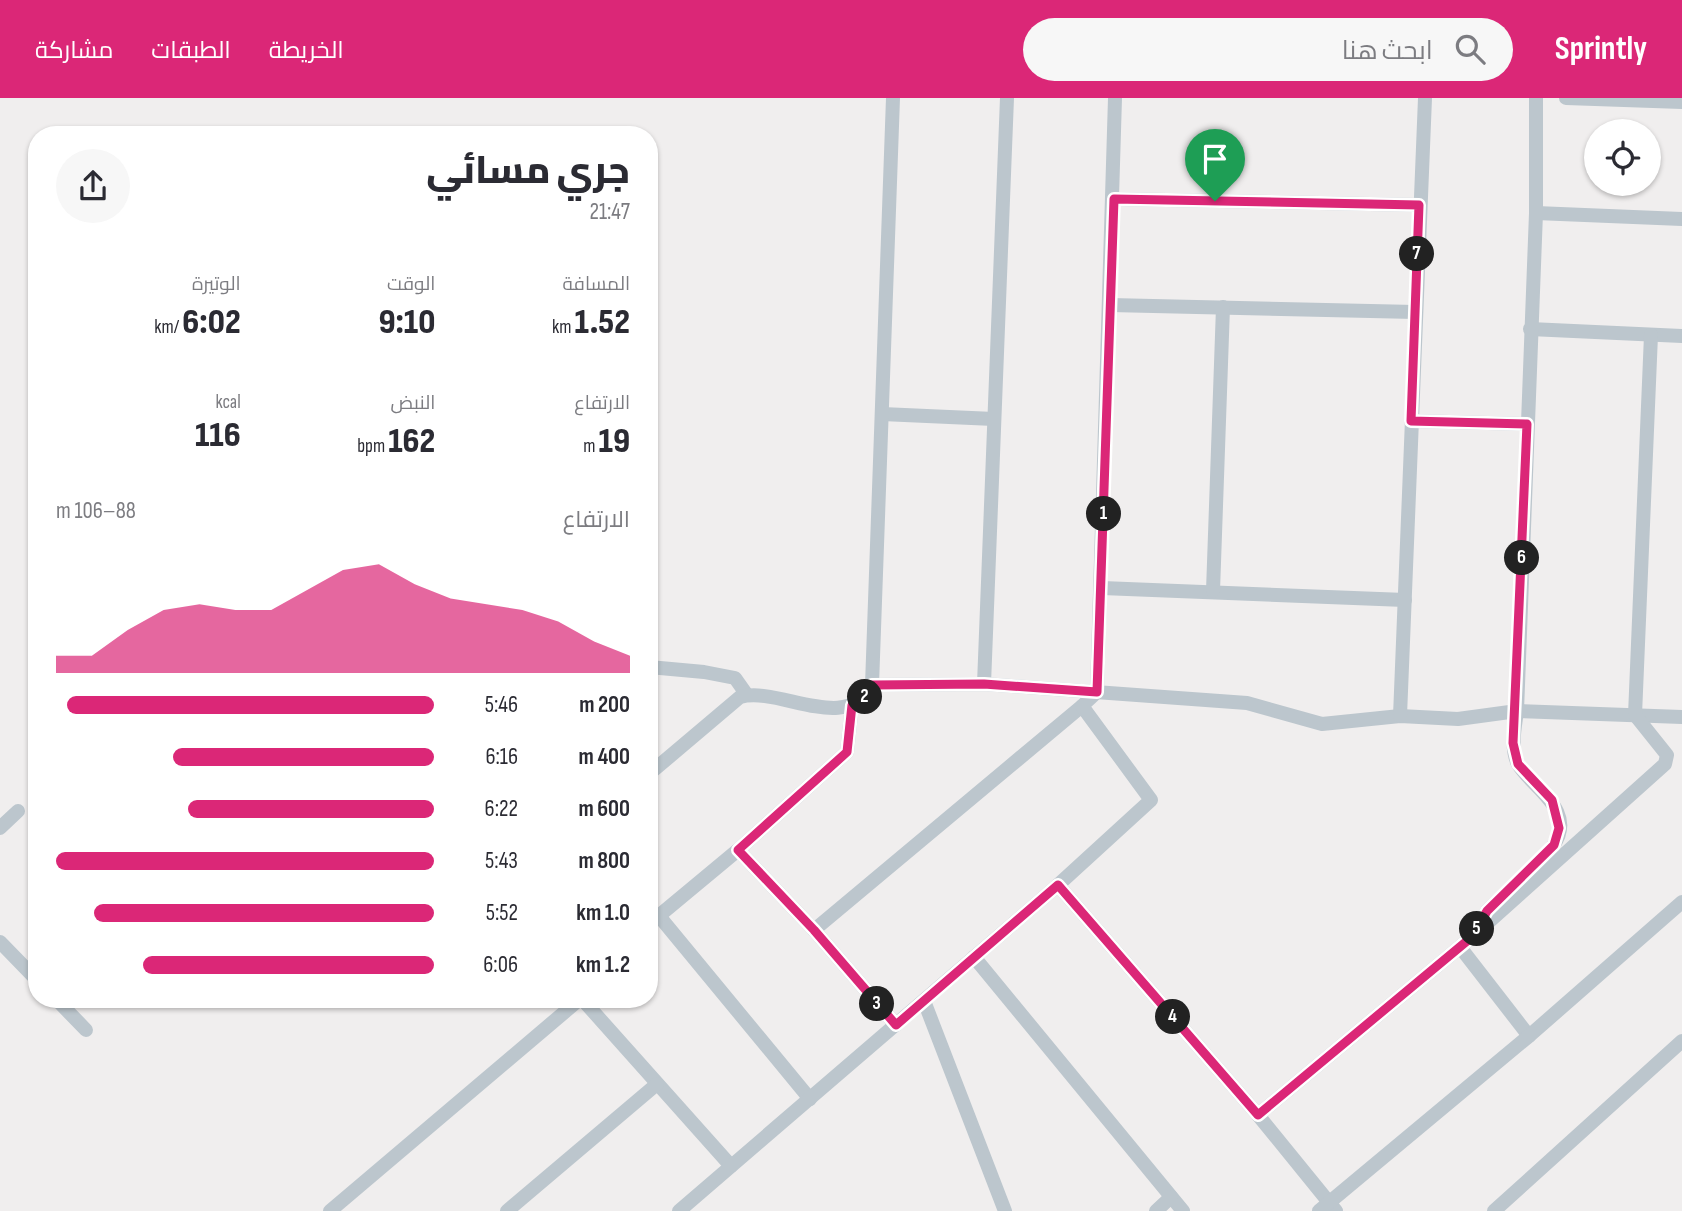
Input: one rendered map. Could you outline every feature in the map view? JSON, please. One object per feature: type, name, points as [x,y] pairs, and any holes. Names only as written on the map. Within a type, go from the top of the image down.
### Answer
[{"type":"street","points":[[658,766],[734,700],[747,695],[823,707],[852,705],[866,697],[872,685],[893,98]]},
{"type":"street","points":[[984,684],[1007,98]]},
{"type":"street","points":[[814,930],[1097,692],[1115,98]]},
{"type":"street","points":[[1400,716],[1425,98]]},
{"type":"street","points":[[1473,936],[1487,911],[1554,845],[1559,828],[1552,800],[1518,764],[1513,743],[1517,710],[1536,213],[1536,98]]},
{"type":"street","points":[[1566,98],[1682,102]]},
{"type":"street","points":[[1114,199],[1419,205]]},
{"type":"street","points":[[1536,213],[1682,219]]},
{"type":"street","points":[[1110,304],[1415,312]]},
{"type":"street","points":[[1213,591],[1223,307]]},
{"type":"street","points":[[1531,329],[1682,336]]},
{"type":"street","points":[[1258,1115],[1473,936],[1665,764],[1667,755],[1635,715],[1651,335]]},
{"type":"street","points":[[882,414],[994,419]]},
{"type":"street","points":[[1411,421],[1527,424]]},
{"type":"street","points":[[1101,588],[1405,600]]},
{"type":"street","points":[[658,668],[734,678],[747,695]]},
{"type":"street","points":[[872,685],[984,684],[1247,703],[1322,724],[1400,716],[1458,719],[1517,710],[1682,717]]},
{"type":"street","points":[[658,917],[738,850],[847,752],[852,705]]},
{"type":"street","points":[[679,1211],[1058,885],[1151,800],[1082,706]]},
{"type":"street","points":[[0,828],[18,811]]},
{"type":"street","points":[[738,850],[814,930],[896,1025]]},
{"type":"street","points":[[1058,885],[1258,1115],[1328,1208],[1682,902]]},
{"type":"street","points":[[658,925],[810,1099]]},
{"type":"street","points":[[0,942],[28,971]]},
{"type":"street","points":[[1460,947],[1529,1036]]},
{"type":"street","points":[[974,957],[1183,1211]]},
{"type":"street","points":[[924,1001],[1005,1211]]},
{"type":"street","points":[[65,1008],[86,1030]]},
{"type":"street","points":[[330,1211],[570,1008]]},
{"type":"street","points":[[589,1008],[731,1166]]},
{"type":"street","points":[[1494,1211],[1682,1041]]},
{"type":"street","points":[[508,1211],[657,1084]]},
{"type":"street","points":[[1156,1211],[1171,1197]]},
{"type":"route","points":[[1114,199],[1215,201],[1419,205],[1411,421],[1527,424],[1517,710],[1513,743],[1518,764],[1552,800],[1558,814],[1559,828],[1554,845],[1487,911],[1473,936],[1258,1115],[1058,885],[896,1025],[814,930],[738,850],[847,752],[852,705],[866,697],[872,685],[984,684],[1097,692],[1114,199]]}]
